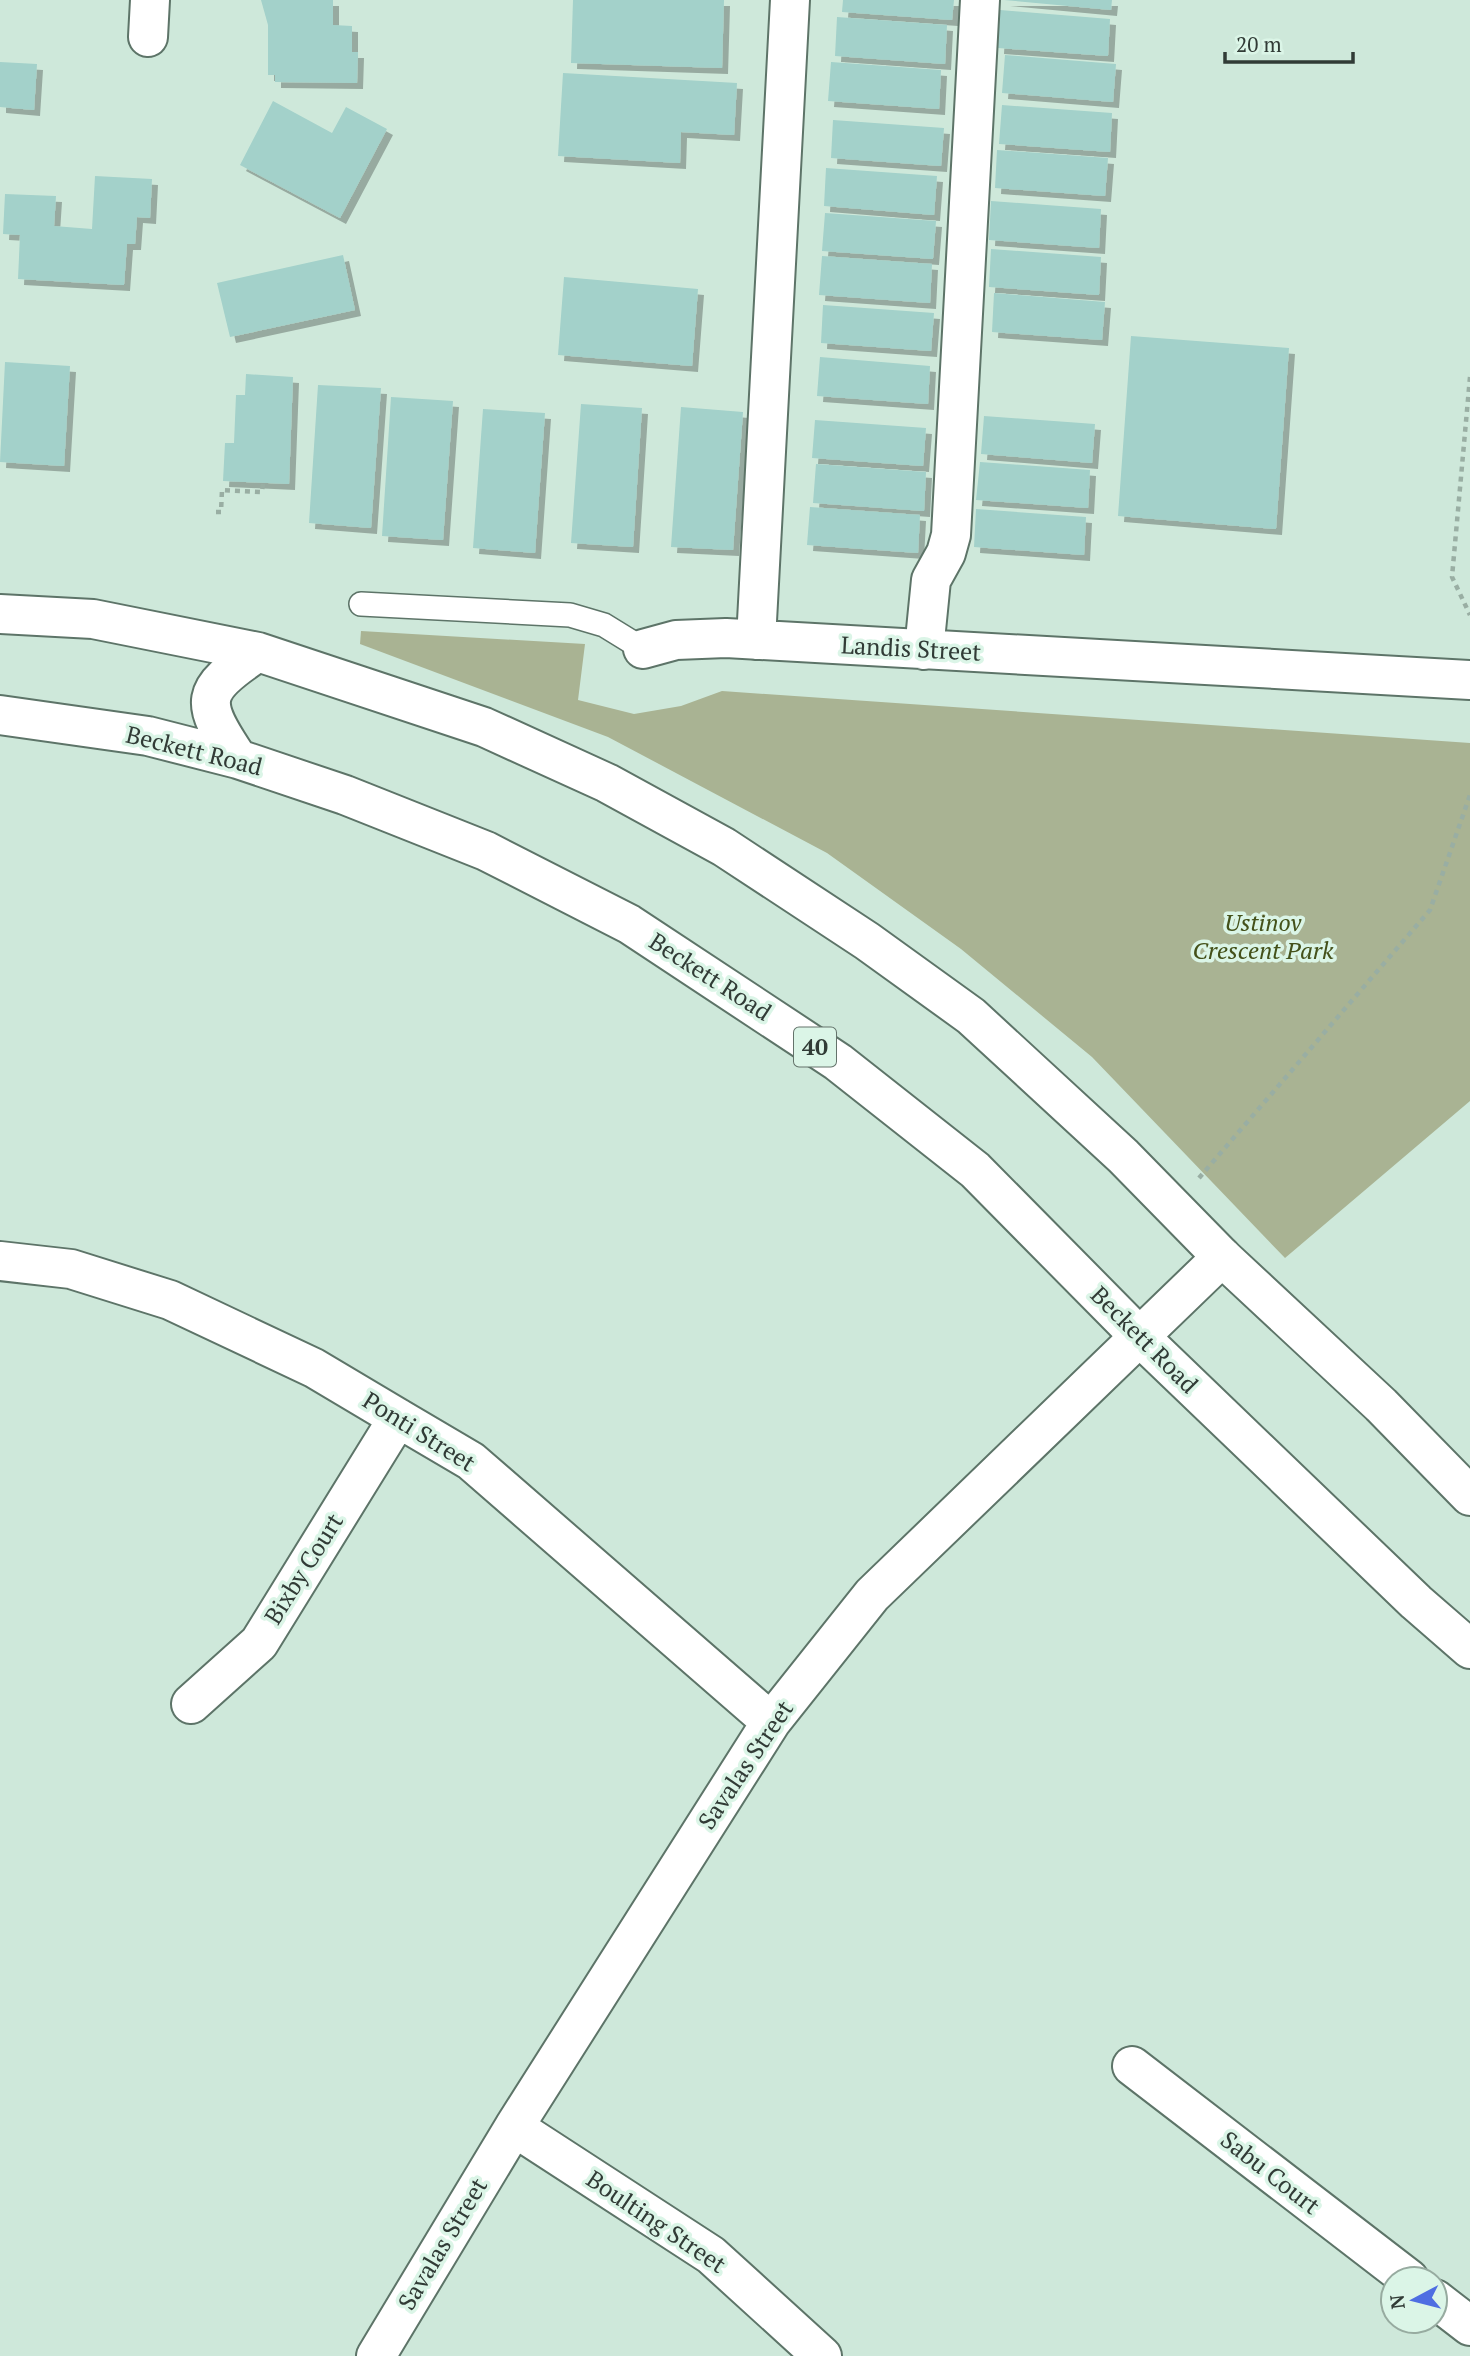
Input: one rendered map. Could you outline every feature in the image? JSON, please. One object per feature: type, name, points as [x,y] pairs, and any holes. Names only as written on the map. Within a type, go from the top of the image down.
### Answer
[{"type":"street","points":[[148,37],[150,0]]},
{"type":"street","points":[[756,640],[790,0]]},
{"type":"street","points":[[924,650],[931,580],[946,553],[951,535],[980,0]]},
{"type":"street","points":[[0,614],[93,619],[258,652],[484,727],[607,783],[724,847],[867,941],[971,1016],[1123,1157],[1222,1257],[1381,1405],[1470,1496]]},
{"type":"street","name":"Landis Street","points":[[643,649],[697,638],[756,640],[1470,680]]},
{"type":"street","points":[[238,759],[213,722],[210,701],[218,680],[258,652]]},
{"type":"street","name":"Beckett Road","points":[[0,715],[148,736],[238,759],[345,794],[486,851],[629,924],[838,1062],[975,1170],[1140,1337],[1416,1602],[1470,1649]]},
{"type":"street","name":"Savalas Street","points":[[376,2356],[514,2127],[771,1722],[872,1595],[1222,1257]]},
{"type":"street","name":"Ponti Street","points":[[0,1261],[71,1269],[170,1300],[314,1368],[471,1461],[771,1722]]},
{"type":"street","name":"Bixby Court","points":[[191,1704],[258,1643],[398,1418]]},
{"type":"street","name":"Sabu Court","points":[[1132,2066],[1391,2265]]},
{"type":"street","name":"Boulting Street","points":[[514,2127],[711,2255],[822,2356]]},
{"type":"street","points":[[1449,2310],[1470,2326]]},
{"type":"lane","name":"Landis Street","points":[[361,604],[570,615],[604,625],[643,649]]},
{"type":"path","points":[[1470,377],[1452,578],[1470,615]]},
{"type":"path","points":[[216,512],[221,513],[222,490],[262,492],[263,483]]},
{"type":"path","points":[[1196,1182],[1430,910],[1470,795]]},
{"type":"green space","name":"Ustinov Crescent Park","points":[[361,631],[585,644],[578,700],[634,714],[681,706],[722,691],[1470,743],[1470,1101],[1285,1258],[1092,1057],[961,949],[827,853],[608,737],[360,644]]},
{"type":"building","points":[[261,0],[333,0],[333,25],[352,26],[352,52],[358,52],[357,83],[275,82],[275,75],[268,75],[268,25]]},
{"type":"building","points":[[573,0],[724,0],[722,68],[571,63]]},
{"type":"building","points":[[843,0],[954,0],[952,20],[842,12]]},
{"type":"building","points":[[1004,0],[1112,0],[1111,10]]},
{"type":"building","points":[[1000,10],[1110,19],[1108,56],[998,48]]},
{"type":"building","points":[[837,17],[947,25],[945,64],[835,56]]},
{"type":"building","points":[[1005,55],[1116,64],[1113,102],[1002,93]]},
{"type":"building","points":[[0,62],[37,64],[34,110],[0,107]]},
{"type":"building","points":[[831,62],[941,70],[939,109],[828,101]]},
{"type":"building","points":[[563,73],[737,83],[734,135],[681,132],[680,163],[558,156]]},
{"type":"building","points":[[273,101],[332,133],[346,107],[387,129],[340,218],[240,165]]},
{"type":"building","points":[[1002,105],[1112,113],[1110,152],[999,144]]},
{"type":"building","points":[[833,120],[944,128],[941,166],[831,158]]},
{"type":"building","points":[[997,150],[1108,158],[1105,196],[995,188]]},
{"type":"building","points":[[826,168],[937,176],[934,215],[824,206]]},
{"type":"building","points":[[95,176],[152,179],[150,218],[137,217],[135,244],[127,244],[124,285],[18,279],[20,235],[3,234],[5,194],[56,196],[54,226],[92,229]]},
{"type":"building","points":[[991,201],[1101,209],[1099,248],[989,240]]},
{"type":"building","points":[[825,213],[936,221],[933,259],[822,251]]},
{"type":"building","points":[[991,249],[1101,257],[1099,295],[989,287]]},
{"type":"building","points":[[343,255],[355,310],[230,337],[217,283]]},
{"type":"building","points":[[822,256],[932,264],[930,303],[819,295]]},
{"type":"building","points":[[564,277],[698,289],[692,366],[558,355]]},
{"type":"building","points":[[994,293],[1105,302],[1102,340],[992,332]]},
{"type":"building","points":[[823,305],[934,313],[931,351],[821,343]]},
{"type":"building","points":[[1131,336],[1289,348],[1276,529],[1118,516]]},
{"type":"building","points":[[820,357],[930,366],[928,404],[817,396]]},
{"type":"building","points":[[5,362],[70,366],[64,466],[0,462]]},
{"type":"building","points":[[246,374],[293,377],[289,484],[223,481],[225,443],[234,443],[236,395],[245,395]]},
{"type":"building","points":[[318,385],[381,388],[371,528],[309,523]]},
{"type":"building","points":[[391,397],[453,401],[443,540],[382,536]]},
{"type":"building","points":[[581,404],[642,408],[633,547],[571,543]]},
{"type":"building","points":[[681,407],[743,412],[733,550],[671,547]]},
{"type":"building","points":[[483,409],[545,413],[535,553],[473,548]]},
{"type":"building","points":[[984,416],[1095,424],[1092,463],[981,454]]},
{"type":"building","points":[[815,420],[926,428],[923,466],[812,458]]},
{"type":"building","points":[[980,462],[1090,470],[1088,508],[976,500]]},
{"type":"building","points":[[816,464],[926,472],[924,511],[813,503]]},
{"type":"building","points":[[810,507],[920,515],[918,553],[807,545]]},
{"type":"building","points":[[976,509],[1086,517],[1084,555],[974,547]]}]
